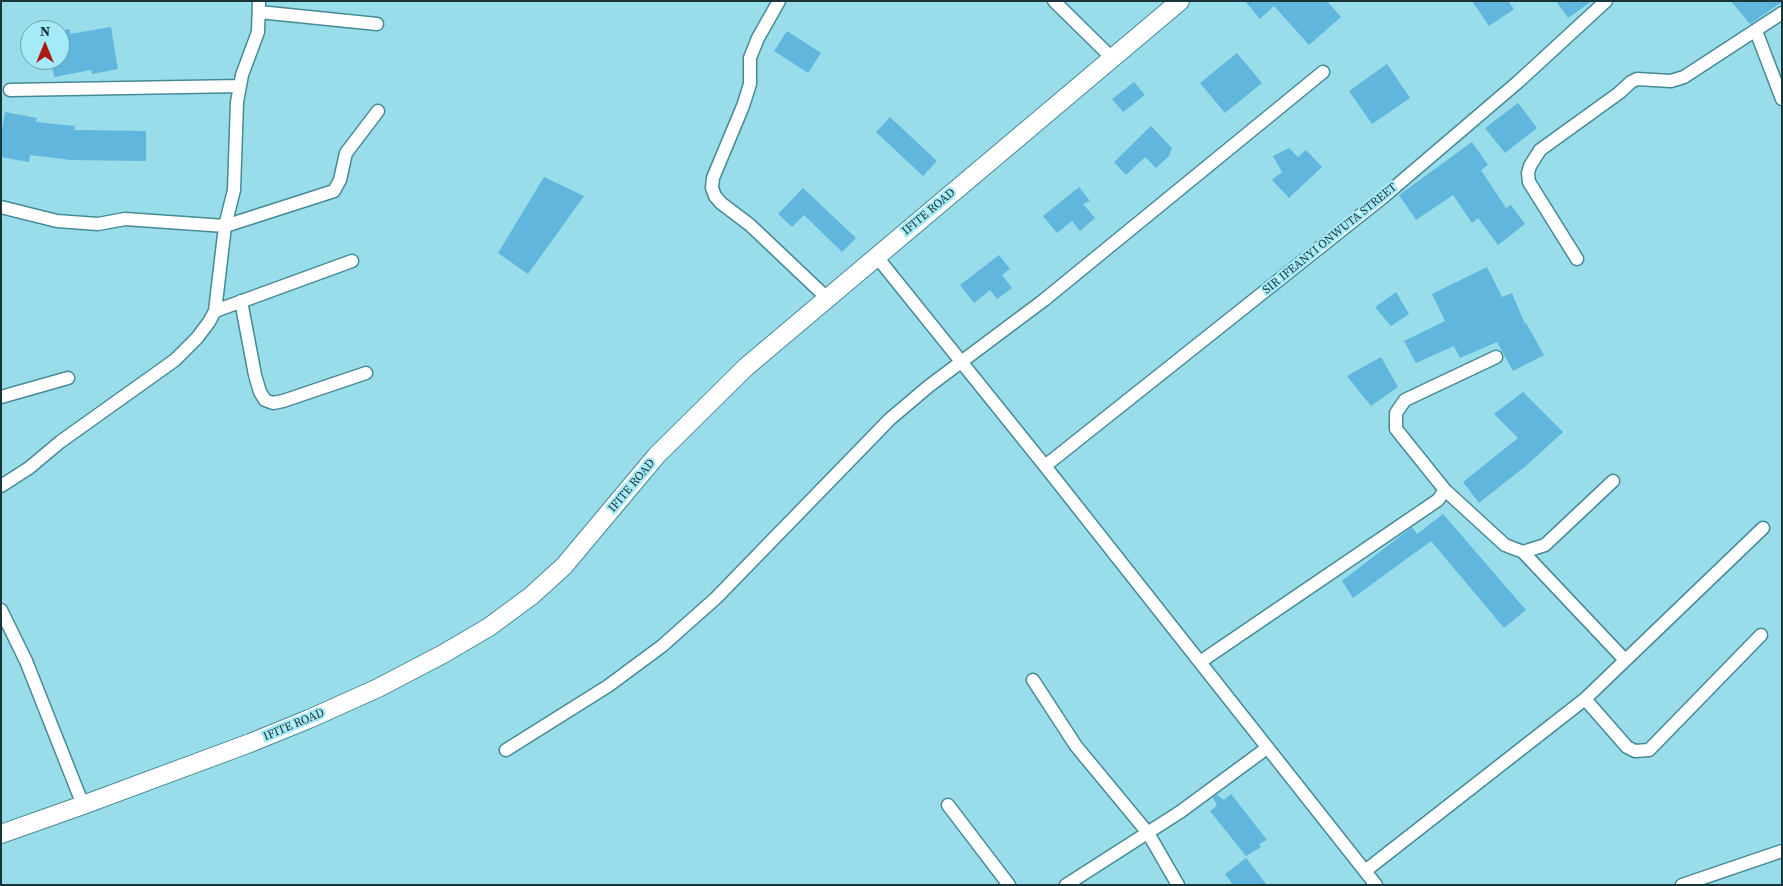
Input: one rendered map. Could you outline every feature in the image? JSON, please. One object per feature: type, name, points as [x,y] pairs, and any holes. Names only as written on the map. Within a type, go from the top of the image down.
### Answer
[{"type":"street","points":[[779,1],[758,38],[750,58],[750,84],[743,106],[713,178],[712,188],[721,203],[750,225],[827,298]]},
{"type":"street","points":[[1054,1],[1113,59]]},
{"type":"street","name":"IFITE ROAD","points":[[1,834],[83,806],[250,744],[309,719],[378,688],[443,654],[489,627],[531,596],[564,566],[664,449],[746,367],[1180,1]]},
{"type":"street","name":"SIR IFEANYI ONWUTA STREET","points":[[1045,466],[1382,198],[1518,82],[1606,1]]},
{"type":"street","points":[[1,486],[29,468],[60,442],[175,360],[197,338],[215,311],[225,226],[234,190],[237,102],[242,75],[258,32],[259,6],[377,24]]},
{"type":"street","points":[[1577,259],[1529,182],[1528,172],[1530,166],[1540,150],[1619,93],[1631,82],[1637,79],[1671,81],[1684,77],[1782,13]]},
{"type":"street","points":[[1756,30],[1782,99]]},
{"type":"street","points":[[506,750],[608,686],[662,646],[716,598],[890,419],[929,386],[1044,300],[1323,72]]},
{"type":"street","points":[[10,90],[240,86]]},
{"type":"street","points":[[1,207],[57,221],[98,224],[125,219],[225,226],[334,191],[340,180],[346,152],[378,110]]},
{"type":"street","points":[[877,257],[1045,466],[1376,885]]},
{"type":"street","points":[[215,311],[352,261]]},
{"type":"street","points":[[241,301],[255,375],[260,392],[265,400],[273,403],[283,401],[366,373]]},
{"type":"street","points":[[1496,357],[1405,400],[1396,413],[1396,429],[1445,490],[1505,545],[1523,552],[1625,660]]},
{"type":"street","points":[[1,397],[68,378]]},
{"type":"street","points":[[1523,552],[1545,545],[1613,481]]},
{"type":"street","points":[[1200,662],[1438,500],[1445,490]]},
{"type":"street","points":[[1364,871],[1585,699],[1763,528]]},
{"type":"street","points":[[1,610],[26,661],[57,735],[83,806]]},
{"type":"street","points":[[1585,699],[1627,747],[1635,751],[1649,750],[1761,635]]},
{"type":"street","points":[[1033,680],[1076,746],[1148,833],[1178,885]]},
{"type":"street","points":[[1066,885],[1180,812],[1267,748]]},
{"type":"street","points":[[948,806],[1009,885]]},
{"type":"street","points":[[1682,885],[1782,851]]},
{"type":"building","points":[[1245,1],[1327,1],[1341,17],[1309,45],[1274,6],[1260,19]]},
{"type":"building","points":[[1472,1],[1508,1],[1514,9],[1489,26]]},
{"type":"building","points":[[1556,1],[1592,1],[1568,18]]},
{"type":"building","points":[[1731,1],[1782,1],[1782,2],[1750,24]]},
{"type":"building","points":[[111,27],[118,69],[92,74],[91,70],[54,77],[53,70],[70,70],[70,34]]},
{"type":"building","points":[[787,31],[821,53],[808,73],[774,51]]},
{"type":"building","points":[[1237,53],[1262,83],[1225,113],[1200,83]]},
{"type":"building","points":[[1387,64],[1410,98],[1372,124],[1349,91]]},
{"type":"building","points":[[1134,82],[1145,95],[1123,112],[1112,99]]},
{"type":"building","points":[[1518,103],[1537,128],[1505,153],[1485,128]]},
{"type":"building","points":[[5,112],[37,118],[36,122],[75,126],[74,130],[146,131],[146,161],[71,160],[30,155],[29,162],[1,157],[1,136]]},
{"type":"building","points":[[890,117],[937,161],[923,176],[876,132]]},
{"type":"building","points":[[1151,126],[1172,148],[1169,156],[1156,168],[1145,157],[1126,175],[1114,162]]},
{"type":"building","points":[[1472,142],[1488,165],[1481,170],[1506,208],[1511,205],[1525,224],[1498,245],[1478,218],[1472,223],[1453,195],[1416,220],[1399,195]]},
{"type":"building","points":[[1289,148],[1298,157],[1306,150],[1322,167],[1289,198],[1272,180],[1282,172],[1273,156]]},
{"type":"building","points":[[544,177],[584,196],[528,274],[498,253]]},
{"type":"building","points":[[1079,187],[1090,201],[1083,204],[1095,218],[1080,231],[1072,221],[1057,233],[1043,216]]},
{"type":"building","points":[[803,188],[856,238],[842,252],[804,215],[792,227],[778,214]]},
{"type":"building","points":[[999,255],[1010,269],[1002,275],[1012,288],[997,299],[990,290],[974,303],[960,285]]},
{"type":"building","points":[[1487,267],[1502,297],[1512,293],[1525,324],[1544,355],[1513,371],[1497,342],[1460,358],[1454,346],[1416,363],[1404,341],[1445,321],[1432,294]]},
{"type":"building","points":[[1396,292],[1409,314],[1391,326],[1375,307]]},
{"type":"building","points":[[1381,357],[1398,387],[1371,406],[1347,376]]},
{"type":"building","points":[[1523,392],[1563,432],[1527,465],[1479,503],[1463,482],[1518,438],[1494,414]]},
{"type":"building","points":[[1443,514],[1526,610],[1504,628],[1431,541],[1353,598],[1342,581],[1412,527],[1417,534]]},
{"type":"building","points":[[1231,794],[1267,840],[1259,844],[1261,847],[1246,856],[1210,811],[1217,806],[1213,797],[1217,795],[1224,800]]},
{"type":"building","points":[[1246,858],[1267,885],[1233,885],[1225,874]]}]
